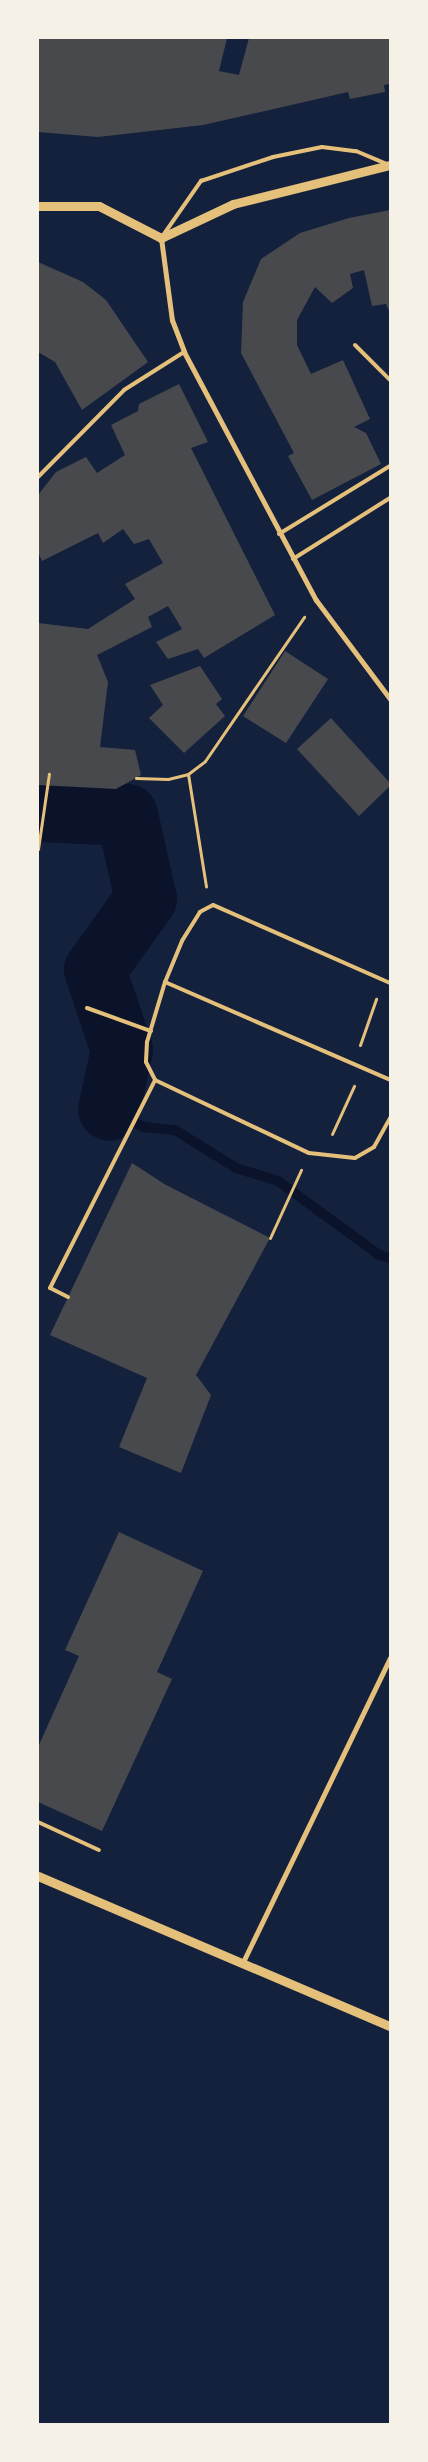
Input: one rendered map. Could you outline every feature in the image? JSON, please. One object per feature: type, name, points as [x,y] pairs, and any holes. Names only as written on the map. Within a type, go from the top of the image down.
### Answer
[{"type":"street","points":[[161,238],[233,204],[390,166]]},
{"type":"street","points":[[38,206],[99,206],[161,238]]},
{"type":"street","points":[[161,238],[172,320],[184,352],[279,534],[316,600],[390,699]]},
{"type":"street","points":[[242,1964],[390,1658]]},
{"type":"street","points":[[38,1876],[390,2026]]},
{"type":"lane","points":[[161,238],[201,181],[273,157],[322,147],[356,151],[390,166]]},
{"type":"lane","points":[[355,345],[390,380]]},
{"type":"lane","points":[[38,477],[124,390],[184,352]]},
{"type":"lane","points":[[279,534],[390,466]]},
{"type":"lane","points":[[293,559],[390,498]]},
{"type":"lane","points":[[390,983],[223,907],[210,907],[200,912],[188,928],[165,982],[151,1031],[146,1062],[156,1080],[309,1153],[355,1158],[374,1148],[390,1118]]},
{"type":"lane","points":[[165,982],[390,1080]]},
{"type":"lane","points":[[87,1008],[151,1031]]},
{"type":"lane","points":[[68,1297],[50,1288],[124,1138],[156,1080]]},
{"type":"lane","points":[[38,1822],[99,1850]]},
{"type":"path","points":[[136,778],[168,779],[188,774],[205,762],[316,600]]},
{"type":"path","points":[[38,849],[49,774]]},
{"type":"path","points":[[188,774],[210,907]]},
{"type":"path","points":[[270,1238],[309,1153]]},
{"type":"building","points":[[38,38],[227,38],[219,71],[239,75],[249,38],[390,38],[390,84],[384,85],[385,92],[350,99],[348,92],[203,125],[98,137],[38,132]]},
{"type":"building","points":[[390,210],[390,313],[386,304],[372,306],[364,270],[350,274],[353,288],[332,303],[315,287],[297,320],[297,345],[311,374],[343,360],[370,419],[354,427],[366,433],[381,464],[312,500],[288,456],[294,453],[241,353],[243,302],[261,259],[300,233],[349,218]]},
{"type":"building","points":[[38,262],[83,282],[106,300],[148,362],[82,410],[55,362],[38,352]]},
{"type":"building","points":[[179,384],[208,442],[191,448],[275,615],[204,658],[198,649],[168,659],[156,642],[182,629],[168,606],[148,617],[152,627],[97,655],[108,682],[100,747],[135,750],[141,775],[116,789],[38,785],[38,623],[88,629],[135,599],[125,584],[163,563],[149,539],[134,544],[123,529],[103,543],[98,533],[42,561],[38,552],[38,495],[56,472],[86,457],[97,473],[125,455],[111,425],[138,411],[139,404]]},
{"type":"building","points":[[285,651],[328,679],[286,743],[243,716]]},
{"type":"building","points":[[200,666],[222,699],[216,704],[225,716],[184,753],[149,718],[163,705],[150,685]]},
{"type":"building","points":[[331,718],[390,783],[390,786],[359,816],[297,749]]},
{"type":"building","points":[[132,1163],[166,1185],[270,1238],[196,1375],[211,1395],[181,1473],[119,1447],[147,1378],[50,1335]]},
{"type":"building","points":[[119,1532],[203,1571],[157,1672],[172,1679],[102,1831],[38,1802],[38,1747],[79,1656],[65,1650]]},
{"type":"waterway","points":[[38,811],[127,815],[146,899],[95,970],[122,1050],[109,1110]]},
{"type":"waterway","points":[[109,1110],[144,1127],[175,1130],[236,1168],[278,1181],[379,1255],[390,1258]]}]
